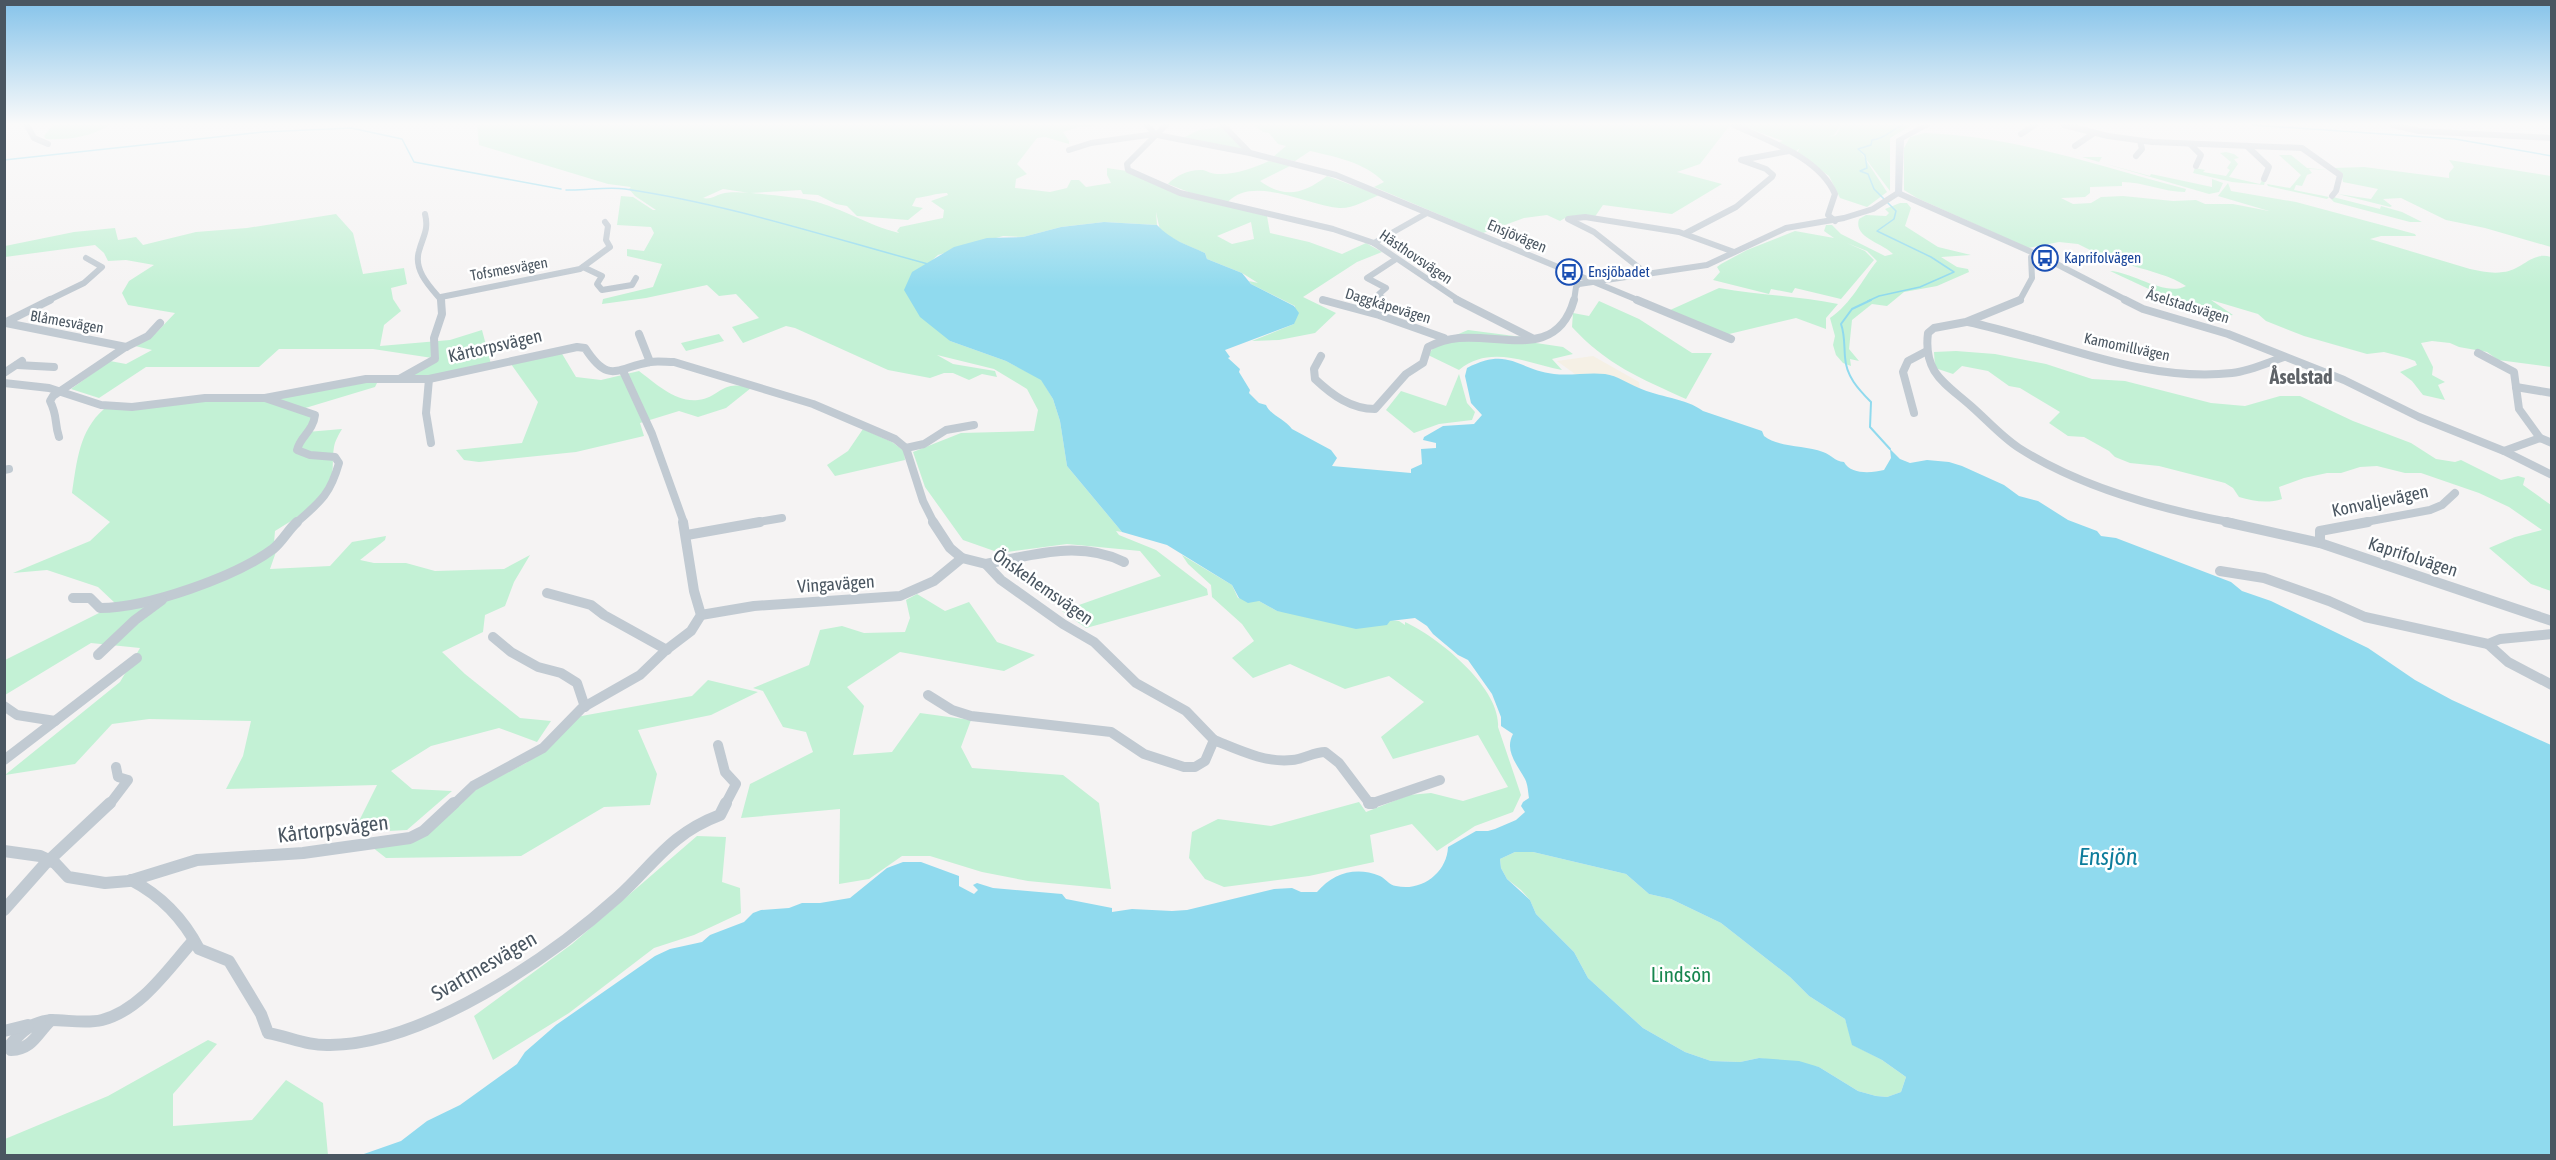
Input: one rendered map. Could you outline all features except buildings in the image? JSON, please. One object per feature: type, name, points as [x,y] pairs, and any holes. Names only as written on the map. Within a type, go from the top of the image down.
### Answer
[{"type":"street","name":"Hästhovsvägen","points":[[1147,179],[1180,193],[1333,229],[1374,243],[1453,298],[1534,339]]},
{"type":"street","name":"Ensjövägen","points":[[1344,179],[1731,339]]},
{"type":"street","points":[[1686,233],[1736,207],[1769,179]]},
{"type":"street","points":[[1827,179],[1834,188],[1836,200],[1828,215],[1834,221]]},
{"type":"street","points":[[1589,281],[1707,265],[1786,228],[1834,221],[1873,209],[1898,193],[1899,179]]},
{"type":"street","points":[[2332,196],[2340,179]]},
{"type":"street","name":"Åselstadsvägen","points":[[1898,193],[2036,254],[2143,309],[2228,334],[2363,388],[2419,417],[2504,451],[2552,475]]},
{"type":"street","points":[[1374,243],[1427,213]]},
{"type":"street","points":[[400,379],[435,359],[434,338],[443,308],[441,297],[424,282],[425,275],[418,262],[418,253],[426,239],[429,225],[425,214]]},
{"type":"street","points":[[1647,274],[1594,232],[1568,219],[1585,217],[1686,233],[1734,252]]},
{"type":"street","name":"Tofsmesvägen","points":[[441,297],[583,267],[610,247],[606,240],[608,226],[605,222]]},
{"type":"street","points":[[1914,413],[1904,372],[1908,361],[1928,351],[1928,333],[1934,328],[1966,322],[2020,300],[2032,278],[2031,257],[2036,254]]},
{"type":"street","name":"Blåmesvägen","points":[[5,323],[90,279],[102,267],[86,258]]},
{"type":"street","points":[[1383,299],[1379,294],[1386,288],[1367,278],[1396,259]]},
{"type":"street","points":[[583,267],[602,276],[597,284],[602,290],[632,285],[636,278]]},
{"type":"street","name":"Daggkåpevägen","points":[[1321,356],[1314,369],[1315,380],[1333,394],[1361,409],[1376,409],[1406,374],[1423,363],[1428,347],[1444,338],[1465,336],[1506,340],[1545,338],[1554,332],[1574,304],[1576,287],[1589,281]]},
{"type":"street","name":"Daggkåpevägen","points":[[1323,300],[1379,315],[1444,338]]},
{"type":"street","name":"Kamomillvägen","points":[[1966,322],[2002,328],[2123,362],[2183,372],[2234,373],[2283,357]]},
{"type":"street","name":"Blåmesvägen","points":[[5,323],[126,347]]},
{"type":"street","points":[[59,437],[56,427],[57,415],[50,400],[126,347],[148,336],[160,323]]},
{"type":"street","points":[[639,334],[650,362]]},
{"type":"street","name":"Kårtorpsvägen","points":[[4,383],[61,391],[88,402],[113,407],[132,407],[205,398],[265,398],[354,380],[429,379],[577,347],[585,348],[596,365],[602,369],[623,371]]},
{"type":"street","name":"Kaprifolvägen","points":[[1928,351],[1930,367],[1942,381],[2017,447],[2051,467],[2082,481],[2195,516],[2279,532],[2320,543],[2552,621]]},
{"type":"street","points":[[2478,353],[2512,369],[2515,374],[2519,409],[2540,438],[2552,443]]},
{"type":"street","points":[[4,373],[26,358]]},
{"type":"street","points":[[701,615],[694,591],[687,536],[669,477],[623,371],[650,362],[680,364],[813,404],[895,439],[906,448],[924,444],[946,430],[974,425]]},
{"type":"street","points":[[17,365],[32,364],[54,367]]},
{"type":"street","points":[[429,379],[426,413],[431,442]]},
{"type":"street","points":[[2516,387],[2552,393]]},
{"type":"street","points":[[73,598],[90,598],[100,608],[113,609],[167,597],[231,573],[274,549],[287,531],[321,501],[333,485],[338,460],[335,457],[310,455],[297,450],[314,424],[315,415],[265,398]]},
{"type":"street","points":[[2504,451],[2540,438]]},
{"type":"street","name":"Önskehemsvägen","points":[[906,448],[917,487],[945,542],[962,558],[986,564],[1000,580],[1063,624],[1094,642],[1136,683],[1186,711],[1214,740],[1279,761],[1306,758],[1325,752],[1339,763],[1370,804],[1440,780]]},
{"type":"street","name":"Konvaljevägen","points":[[2320,543],[2320,531],[2430,510],[2442,505],[2455,493]]},
{"type":"street","points":[[687,536],[782,518]]},
{"type":"street","points":[[986,564],[1066,549],[1112,556],[1124,561]]},
{"type":"street","name":"Vingavägen","points":[[701,615],[754,606],[900,596],[916,591],[934,580],[950,570],[962,558]]},
{"type":"street","points":[[2220,571],[2264,578],[2330,601],[2365,617],[2488,644],[2515,637],[2552,634]]},
{"type":"street","points":[[547,593],[591,605],[623,627],[667,650]]},
{"type":"street","points":[[99,655],[135,620],[167,597]]},
{"type":"street","name":"Kårtorpsvägen","points":[[4,851],[27,852],[51,859],[62,868],[68,877],[105,884],[131,880],[197,860],[303,853],[410,838],[424,831],[473,786],[543,748],[573,715],[630,681],[691,631],[701,615]]},
{"type":"street","points":[[493,637],[511,652],[538,667],[561,673],[576,683],[585,706]]},
{"type":"street","points":[[2488,644],[2508,661],[2552,685]]},
{"type":"street","points":[[4,760],[137,658]]},
{"type":"street","name":"Önskehemsvägen","points":[[927,695],[952,710],[971,716],[1111,732],[1144,754],[1184,767],[1201,764],[1210,752],[1231,747]]},
{"type":"street","points":[[4,706],[17,715],[56,721]]},
{"type":"street","points":[[1210,752],[1214,740]]},
{"type":"street","name":"Svartmesvägen","points":[[131,880],[150,890],[188,925],[193,941],[199,949],[229,961],[261,1014],[268,1033],[309,1045],[338,1046],[375,1040],[394,1034],[500,984],[568,940],[621,895],[660,851],[676,837],[706,819],[720,815],[736,784],[725,772],[718,745]]},
{"type":"street","points":[[4,910],[51,859],[106,808],[123,788],[128,780],[118,777],[116,767]]},
{"type":"street","points":[[4,1031],[52,1020],[71,1019],[89,1023],[99,1022],[116,1015],[158,981],[193,941]]},
{"type":"street","points":[[39,1023],[26,1028],[17,1036],[10,1045],[11,1050],[21,1050],[31,1045],[44,1026],[52,1020]]},
{"type":"green space","points":[[592,179],[1016,179],[1015,188],[1050,192],[1067,188],[1071,180],[1079,180],[1086,187],[1111,183],[1109,179],[1145,179],[1179,194],[1267,216],[1270,233],[1309,242],[1342,254],[1366,243],[1382,252],[1357,262],[1303,297],[1336,313],[1315,333],[1279,340],[1252,341],[1294,324],[1295,306],[1251,284],[1249,281],[1258,283],[1242,273],[1207,259],[1205,253],[1165,234],[1160,230],[1156,212],[1157,225],[1104,222],[1061,227],[1023,237],[1003,236],[938,255],[912,273],[950,341],[1006,361],[1041,379],[1053,399],[1060,421],[1067,466],[1122,532],[1116,531],[1119,535],[1156,550],[1207,589],[1208,595],[1086,628],[1062,611],[1161,576],[1140,551],[1067,544],[1000,553],[963,540],[925,487],[913,452],[961,433],[1034,431],[1038,410],[1027,389],[994,369],[937,355],[953,364],[995,371],[997,377],[982,374],[969,380],[953,373],[944,373],[930,378],[888,370],[786,326],[743,343],[732,327],[759,318],[736,294],[719,296],[707,285],[646,298],[602,304],[603,299],[653,287],[662,264],[627,256],[627,249],[644,251],[654,233],[651,227],[617,225],[621,196],[633,197],[656,210],[635,196],[629,189],[631,187]],"holes":[[[723,189],[750,193],[725,193],[703,198]],[[801,190],[803,194],[818,195],[836,204],[847,206],[857,216],[908,220],[923,208],[912,206],[916,198],[943,193],[948,195],[931,201],[944,210],[943,218],[900,227],[897,231],[899,233],[816,202],[750,193]],[[1251,222],[1254,239],[1232,244],[1217,236]]]},
{"type":"green space","points":[[1173,179],[1264,179],[1260,181],[1269,187],[1294,192],[1310,187],[1322,179],[1336,179],[1379,195],[1344,208],[1326,206],[1266,191],[1239,194],[1228,202],[1196,195],[1168,184]]},
{"type":"green space","points":[[1381,179],[1704,179],[1722,184],[1672,214],[1603,205],[1594,218],[1565,218],[1560,221],[1547,215],[1524,218],[1483,233],[1374,187],[1384,182]]},
{"type":"green space","points":[[1831,179],[1879,179],[1887,192],[1867,207],[1840,198]]},
{"type":"green space","points":[[1881,179],[1890,179],[1890,191]]},
{"type":"green space","points":[[1904,179],[2150,179],[2186,189],[2185,192],[2177,192],[2122,182],[2122,186],[2090,187],[2090,193],[2085,197],[2061,198],[2073,204],[2091,203],[2101,197],[2123,196],[2173,201],[2196,200],[2205,204],[2233,204],[2269,211],[2218,196],[2228,183],[2231,191],[2296,202],[2415,234],[2416,236],[2381,236],[2370,239],[2470,269],[2491,272],[2510,271],[2532,259],[2551,257],[2551,367],[2498,360],[2487,352],[2450,343],[2432,341],[2421,343],[2433,367],[2432,375],[2445,382],[2438,385],[2445,400],[2423,395],[2412,381],[2400,372],[2417,365],[2415,361],[2384,352],[2367,354],[2304,336],[2266,321],[2258,314],[2211,300],[2233,315],[2225,316],[2164,296],[2110,271],[2168,288],[2178,289],[2186,286],[2133,266],[2103,263],[2093,257],[2092,251],[2078,244],[2059,242],[2028,248],[1904,190]]},
{"type":"green space","points":[[2158,179],[2175,179],[2212,187],[2212,179],[2223,183],[2219,192],[2209,194]]},
{"type":"green space","points":[[2220,179],[2238,179],[2260,184],[2262,180],[2265,181],[2264,185]]},
{"type":"green space","points":[[2298,179],[2305,179],[2302,186],[2296,185],[2294,190],[2329,197],[2327,199],[2267,184],[2290,188]]},
{"type":"green space","points":[[2343,179],[2551,179],[2551,247],[2485,228],[2446,220],[2401,198],[2383,199],[2392,206],[2390,207],[2338,194],[2371,199],[2378,189],[2343,182]]},
{"type":"green space","points":[[2333,197],[2380,209],[2381,206],[2402,212],[2422,222],[2410,222],[2334,202],[2331,199]]},
{"type":"green space","points":[[1900,203],[1907,203],[1911,208],[1905,226],[1938,247],[1971,255],[1941,257],[1957,267],[1968,269],[1969,272],[1937,286],[1904,292],[1887,306],[1872,304],[1852,320],[1849,349],[1859,361],[1850,359],[1851,366],[1843,363],[1836,355],[1833,345],[1835,336],[1830,318],[1850,299],[1877,261],[1867,251],[1847,243],[1865,251],[1874,260],[1841,299],[1795,288],[1792,293],[1771,289],[1769,294],[1713,280],[1720,272],[1717,267],[1721,264],[1747,250],[1795,231],[1834,238],[1824,231],[1826,225],[1832,225],[1841,234],[1885,256],[1893,254],[1864,236],[1858,226],[1859,219],[1866,215],[1886,216],[1889,213],[1885,209]]},
{"type":"green space","points":[[336,214],[353,233],[363,274],[404,268],[407,284],[391,288],[393,299],[401,311],[384,325],[380,346],[450,340],[482,330],[491,364],[430,376],[410,376],[439,359],[373,349],[279,349],[259,367],[146,367],[99,398],[71,389],[110,361],[126,364],[152,350],[135,346],[157,332],[175,313],[128,305],[122,293],[129,281],[154,265],[126,260],[108,261],[104,253],[95,245],[5,257],[5,246],[74,232],[115,228],[118,240],[136,237],[143,245],[196,232],[247,228]]},
{"type":"green space","points":[[1719,288],[1838,304],[1826,318],[1826,329],[1796,318],[1725,335],[1668,311]]},
{"type":"green space","points":[[1599,301],[1639,319],[1692,353],[1712,353],[1686,399],[1611,361],[1572,327],[1573,313],[1589,316]]},
{"type":"green space","points":[[1468,330],[1522,337],[1536,343],[1563,347],[1573,354],[1552,359],[1562,370],[1522,360],[1496,357],[1471,362],[1459,370],[1428,355],[1437,343]]},
{"type":"green space","points":[[719,334],[724,341],[686,351],[681,343]]},
{"type":"green space","points":[[561,352],[576,377],[601,380],[639,371],[666,391],[690,400],[712,396],[727,387],[751,388],[726,408],[698,417],[679,411],[640,423],[644,436],[576,452],[479,462],[464,460],[456,450],[522,443],[538,402],[511,364]]},
{"type":"green space","points":[[1934,352],[1995,354],[2046,364],[2092,379],[2125,381],[2211,403],[2245,406],[2280,396],[2300,396],[2353,421],[2411,443],[2436,459],[2455,462],[2461,460],[2501,480],[2518,476],[2525,478],[2523,485],[2551,505],[2551,591],[2531,584],[2489,548],[2515,537],[2542,530],[2509,507],[2479,493],[2421,473],[2405,473],[2377,466],[2304,478],[2279,487],[2282,499],[2276,501],[2239,497],[2233,488],[2225,483],[2159,466],[2130,463],[2115,457],[2084,437],[2068,436],[2049,423],[2060,412],[2020,388],[2009,386],[1988,371],[1962,366],[1953,374],[1935,368]]},
{"type":"green space","points":[[1459,374],[1467,403],[1475,412],[1472,420],[1439,424],[1414,433],[1386,410],[1401,391],[1446,406]]},
{"type":"green space","points":[[379,379],[375,387],[302,409],[312,416],[307,432],[342,429],[334,447],[331,480],[322,496],[300,515],[275,531],[274,543],[257,556],[199,583],[116,604],[98,587],[47,570],[13,573],[90,541],[110,522],[72,493],[80,447],[89,427],[104,409],[204,399],[242,400]]},
{"type":"green space","points":[[863,429],[892,442],[904,451],[905,460],[835,476],[827,465],[848,451]]},
{"type":"green space","points":[[386,536],[385,540],[360,560],[374,563],[406,563],[435,571],[504,569],[530,555],[514,582],[505,606],[485,615],[483,632],[442,652],[465,674],[520,718],[551,721],[537,742],[499,728],[431,746],[391,771],[412,789],[452,791],[407,830],[353,833],[377,785],[226,789],[243,756],[251,721],[149,719],[112,724],[75,764],[5,775],[120,682],[140,648],[91,643],[5,695],[5,660],[101,612],[165,600],[277,549],[270,569],[330,566],[352,542]]},
{"type":"green space","points":[[1182,555],[1232,585],[1238,598],[1259,601],[1277,611],[1399,621],[1405,625],[1405,622],[1434,639],[1465,666],[1489,696],[1521,795],[1513,812],[1475,826],[1437,851],[1412,824],[1370,835],[1374,862],[1309,876],[1224,887],[1205,879],[1189,858],[1192,832],[1218,819],[1271,826],[1359,802],[1366,812],[1409,795],[1431,793],[1463,801],[1508,787],[1478,735],[1393,759],[1381,737],[1424,702],[1389,676],[1345,689],[1290,664],[1253,678],[1232,658],[1254,641],[1242,624],[1212,597],[1211,585],[1188,564]]},
{"type":"green space","points":[[917,594],[945,611],[969,602],[997,642],[1035,655],[1004,671],[900,652],[847,687],[864,706],[853,755],[892,752],[920,713],[971,720],[961,747],[972,768],[1063,775],[1099,803],[1111,889],[1028,881],[982,872],[930,856],[902,856],[869,879],[839,884],[840,809],[741,818],[750,784],[813,752],[806,732],[783,727],[763,691],[753,688],[809,665],[820,630],[842,626],[864,633],[905,632],[910,618],[906,600]]},
{"type":"green space","points":[[708,680],[758,692],[711,715],[638,730],[657,774],[650,805],[604,807],[521,856],[386,858],[372,847],[430,832],[479,787],[526,763],[558,738],[576,717],[692,696]]},
{"type":"green space","points":[[697,836],[726,837],[722,882],[740,888],[741,913],[694,935],[654,948],[569,1013],[493,1060],[474,1016],[572,944]]},
{"type":"green space","name":"Lindsön","points":[[1515,852],[1533,852],[1626,874],[1649,894],[1671,899],[1721,923],[1790,977],[1809,996],[1845,1019],[1853,1045],[1882,1060],[1906,1077],[1901,1092],[1887,1097],[1858,1091],[1819,1067],[1759,1058],[1740,1062],[1711,1061],[1685,1052],[1643,1028],[1588,978],[1574,952],[1536,914],[1530,900],[1521,890],[1507,879],[1501,868],[1500,859]]},
{"type":"green space","points":[[208,1040],[217,1044],[173,1094],[173,1126],[252,1120],[286,1080],[323,1103],[328,1155],[5,1155],[5,1139],[108,1096]]},
{"type":"sand","points":[[1593,356],[1639,382],[1640,389],[1611,375],[1575,374],[1557,361]]},
{"type":"water","name":"Ensjön","points":[[1104,222],[1157,225],[1186,245],[1205,253],[1207,259],[1242,273],[1251,284],[1294,306],[1299,313],[1294,324],[1225,350],[1230,357],[1228,358],[1240,369],[1239,372],[1250,390],[1249,393],[1292,429],[1331,450],[1337,458],[1332,466],[1411,473],[1411,469],[1422,464],[1421,449],[1436,448],[1436,443],[1423,440],[1424,437],[1443,426],[1474,424],[1482,415],[1471,403],[1465,376],[1467,368],[1482,362],[1504,359],[1541,372],[1554,374],[1610,375],[1647,391],[1688,403],[1703,411],[1762,431],[1764,436],[1777,443],[1823,452],[1857,471],[1884,470],[1891,458],[1890,449],[1900,459],[1910,463],[1927,460],[1962,466],[2004,485],[2019,496],[2038,501],[2068,520],[2097,531],[2101,536],[2116,538],[2231,582],[2242,591],[2271,601],[2368,648],[2415,680],[2452,700],[2551,745],[2551,1155],[361,1155],[401,1141],[427,1121],[460,1105],[517,1064],[525,1052],[556,1025],[655,956],[670,949],[702,942],[710,935],[744,922],[753,913],[761,910],[850,898],[887,868],[903,862],[921,862],[959,876],[959,886],[974,894],[978,890],[973,885],[977,883],[993,888],[1062,894],[1066,899],[1112,908],[1112,912],[1132,909],[1187,910],[1274,889],[1292,888],[1301,892],[1317,892],[1330,880],[1354,872],[1380,876],[1396,886],[1415,886],[1438,872],[1447,856],[1448,847],[1476,831],[1488,831],[1516,820],[1525,812],[1521,806],[1529,798],[1528,788],[1511,752],[1513,734],[1501,726],[1501,717],[1492,694],[1468,660],[1458,655],[1415,618],[1356,629],[1277,611],[1259,601],[1248,603],[1239,598],[1232,585],[1167,545],[1122,532],[1067,466],[1060,421],[1053,399],[1041,380],[1006,361],[950,341],[920,317],[904,290],[912,272],[954,247],[987,238],[1023,237],[1061,227]],"holes":[[[1515,852],[1533,852],[1626,874],[1649,894],[1671,899],[1721,923],[1790,977],[1809,996],[1845,1019],[1852,1045],[1882,1060],[1906,1077],[1901,1092],[1887,1097],[1858,1091],[1819,1067],[1799,1061],[1759,1058],[1740,1062],[1711,1061],[1685,1052],[1643,1028],[1588,978],[1574,952],[1536,914],[1530,900],[1507,879],[1501,868],[1500,859]]]},
{"type":"waterway","points":[[507,179],[561,189]]},
{"type":"waterway","points":[[1868,301],[1879,296],[1920,287],[1954,272],[1931,257],[1877,231],[1894,219],[1896,211],[1874,189],[1870,179]]},
{"type":"waterway","points":[[566,190],[618,188],[663,195],[778,222],[928,264]]},
{"type":"waterway","points":[[1871,300],[1852,309],[1841,324],[1846,364],[1854,382],[1871,402],[1870,427],[1890,449]]},
{"type":"place","name":"Kaprifolvägen","points":[[2045,258]]},
{"type":"place","name":"Ensjöbadet","points":[[1569,272]]},
{"type":"district","name":"Åselstad","points":[[2301,377]]}]
